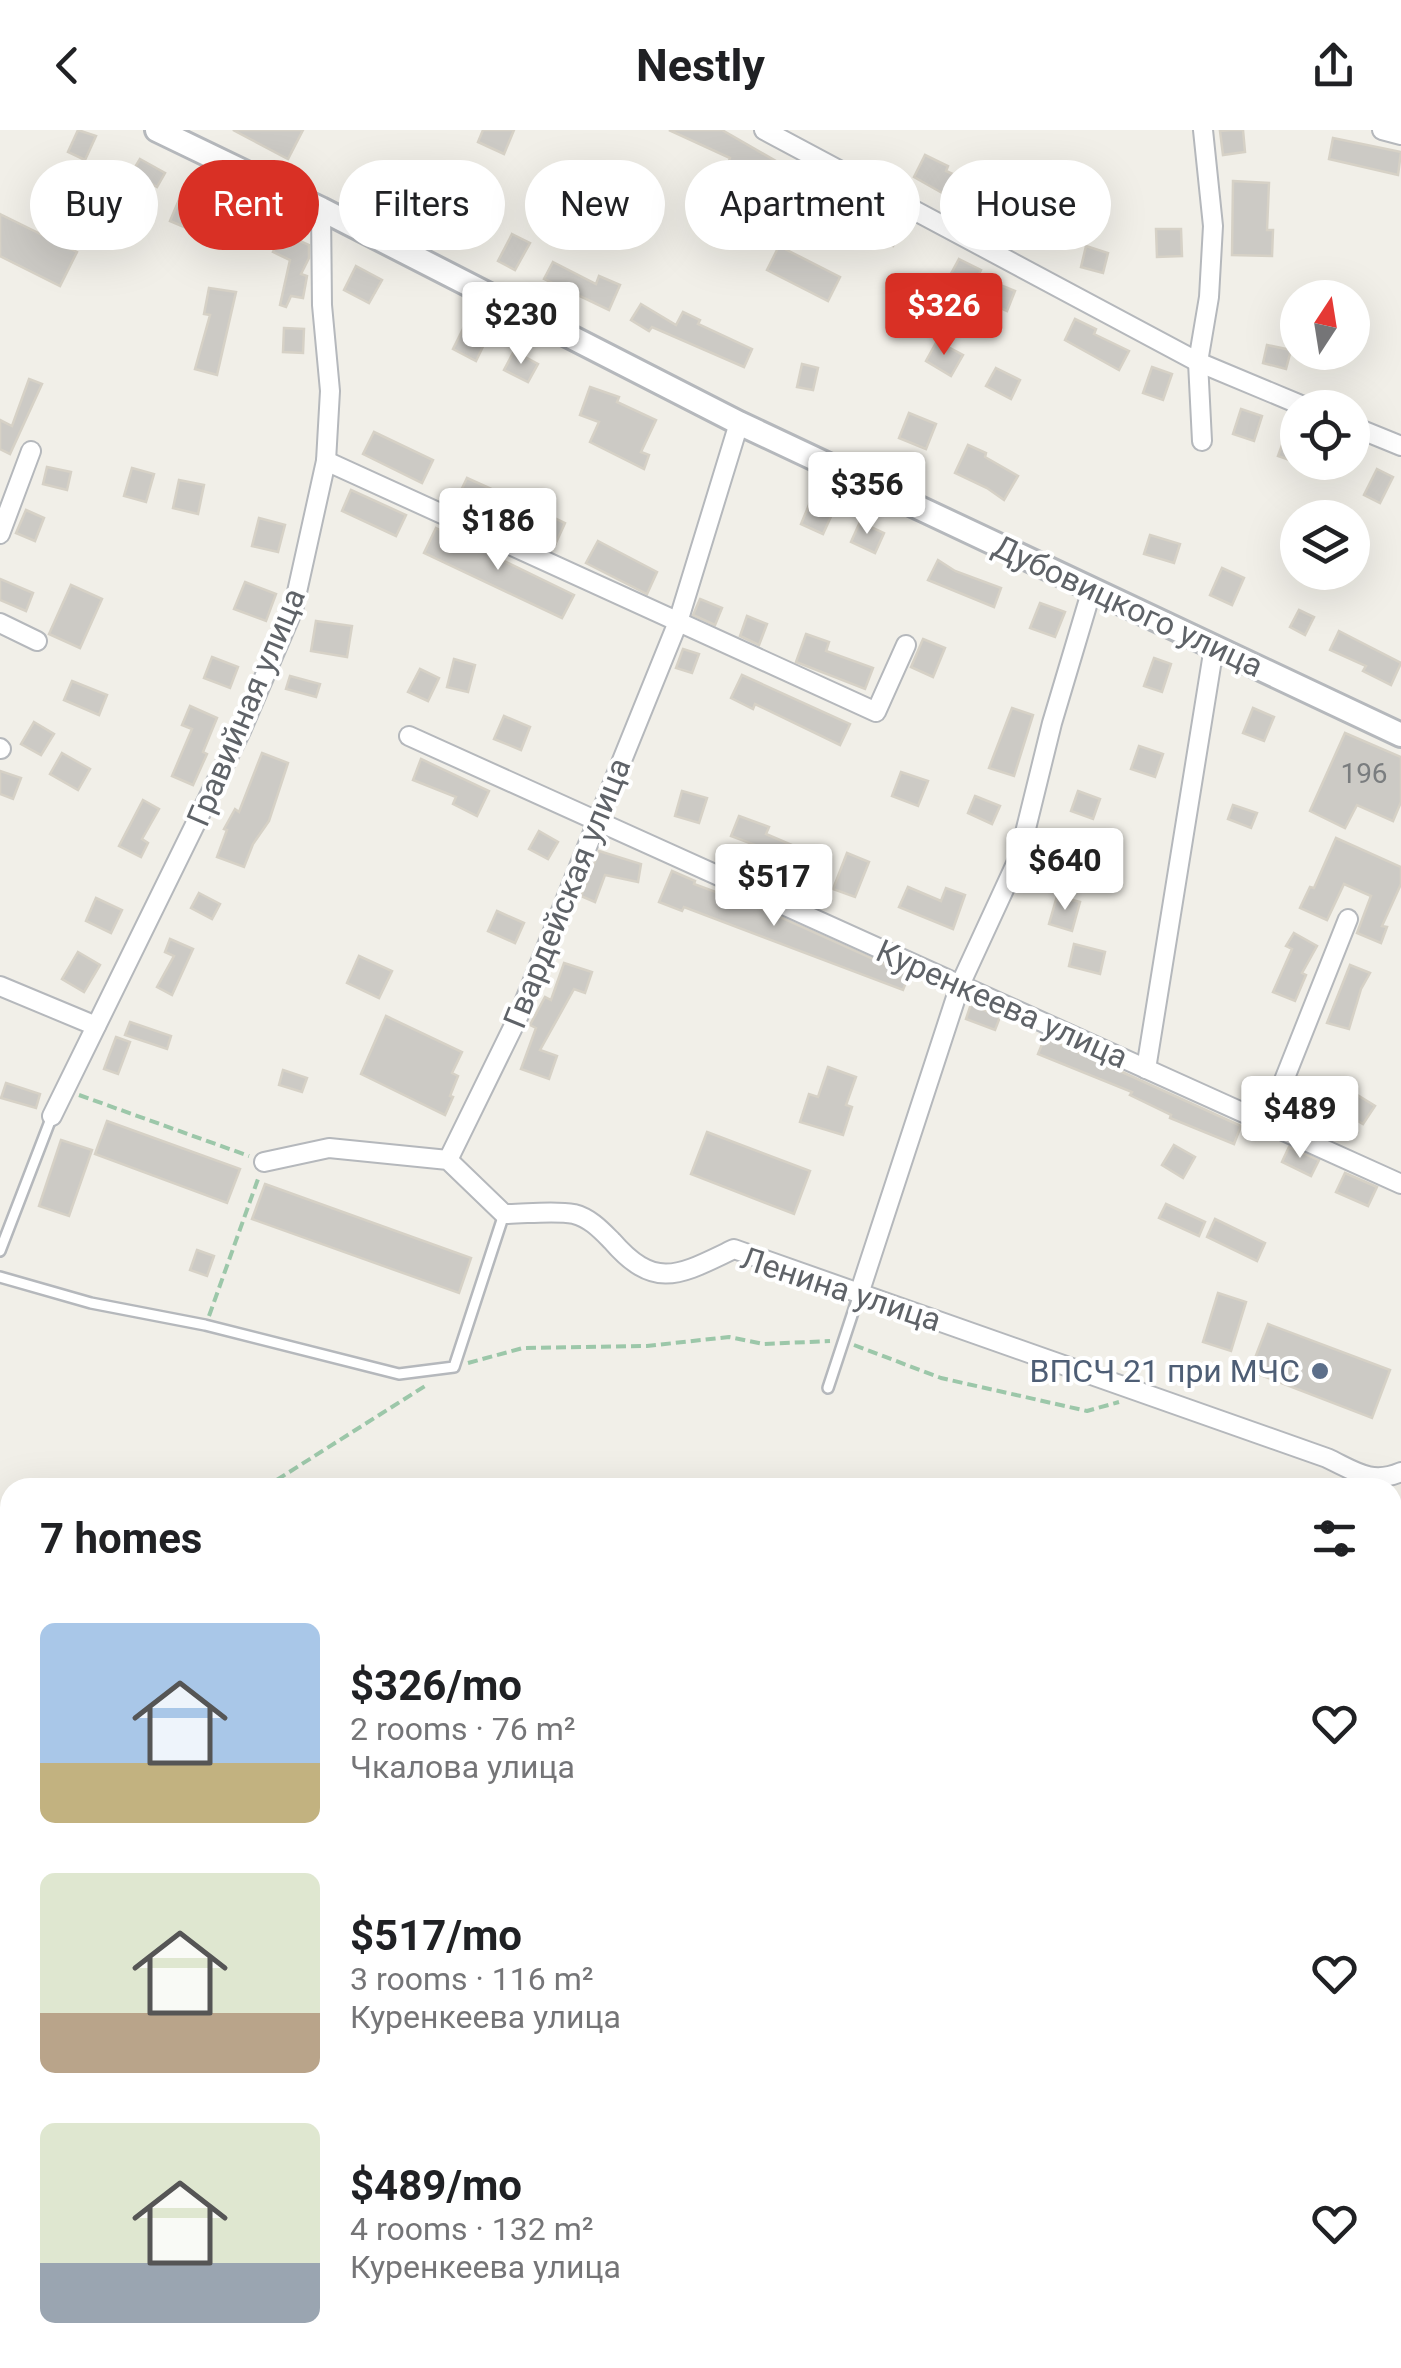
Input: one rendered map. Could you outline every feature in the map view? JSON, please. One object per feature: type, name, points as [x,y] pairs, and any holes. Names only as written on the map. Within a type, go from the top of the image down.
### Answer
[{"type":"street","name":"Дубовицкого улица","points":[[156,130],[739,423],[1401,735]]},
{"type":"street","points":[[764,130],[1198,362],[1280,396]]},
{"type":"street","points":[[1202,441],[1198,362],[1210,297],[1213,226],[1203,130]]},
{"type":"street","points":[[1382,130],[1401,135]]},
{"type":"street","name":"Гравийная улица","points":[[52,1116],[242,732],[293,610],[326,461],[330,391],[322,305],[321,210]]},
{"type":"street","name":"Гвардейская улица","points":[[448,1160],[519,1015],[678,622],[739,423]]},
{"type":"street","points":[[1370,433],[1401,446]]},
{"type":"street","points":[[0,534],[3,514],[31,451]]},
{"type":"street","points":[[326,461],[876,712],[906,645]]},
{"type":"street","points":[[859,1294],[960,985],[1018,857],[1092,589]]},
{"type":"street","points":[[0,623],[37,640]]},
{"type":"street","points":[[1146,1069],[1214,646]]},
{"type":"street","name":"Куренкеева улица","points":[[408,736],[1401,1184]]},
{"type":"street","points":[[1267,1124],[1348,919]]},
{"type":"street","points":[[0,986],[96,1026]]},
{"type":"street","points":[[264,1162],[329,1148],[448,1160],[504,1214]]},
{"type":"street","name":"Ленина улица","points":[[504,1214],[574,1214],[598,1226],[631,1263],[650,1274],[688,1271],[734,1249],[1142,1393],[1392,1476]]},
{"type":"lane","points":[[0,1250],[52,1116]]},
{"type":"lane","points":[[0,1276],[91,1303],[205,1325],[400,1374],[454,1367],[504,1214]]},
{"type":"lane","points":[[828,1388],[859,1294]]},
{"type":"path","points":[[65,1090],[264,1162],[205,1325]]},
{"type":"path","points":[[280,1478],[454,1367],[523,1348],[648,1346],[728,1337],[764,1344],[843,1343],[941,1378],[1087,1412],[1142,1393]]},
{"type":"building","points":[[78,130],[96,136],[85,160],[68,152]]},
{"type":"building","points":[[233,130],[303,130],[288,159]]},
{"type":"building","points":[[483,130],[514,130],[504,154],[478,142]]},
{"type":"building","points":[[669,130],[722,130],[774,160],[730,158]]},
{"type":"building","points":[[1243,130],[1245,152],[1223,155],[1220,131]]},
{"type":"building","points":[[1333,138],[1401,152],[1398,175],[1329,159]]},
{"type":"building","points":[[925,155],[940,162],[940,192],[920,180]]},
{"type":"building","points":[[1233,181],[1269,183],[1267,230],[1273,230],[1272,256],[1232,255]]},
{"type":"building","points":[[178,202],[178,224],[170,221]]},
{"type":"building","points":[[0,214],[30,229],[30,250],[77,252],[60,286],[0,256]]},
{"type":"building","points":[[1156,229],[1181,229],[1182,256],[1157,257]]},
{"type":"building","points":[[512,234],[525,240],[526,250],[515,270],[498,261]]},
{"type":"building","points":[[309,250],[301,274],[307,276],[303,298],[291,296],[286,307],[280,305],[290,260],[273,252]]},
{"type":"building","points":[[777,250],[787,250],[840,277],[828,301],[767,270]]},
{"type":"building","points":[[1085,250],[1108,253],[1103,273],[1081,267]]},
{"type":"building","points":[[959,259],[981,270],[978,276],[1015,291],[1007,311],[946,283]]},
{"type":"building","points":[[553,262],[596,284],[599,276],[620,285],[609,310],[544,279]]},
{"type":"building","points":[[356,266],[382,280],[369,303],[344,290]]},
{"type":"building","points":[[209,288],[236,292],[217,375],[195,369],[210,315],[204,314]]},
{"type":"building","points":[[641,304],[676,325],[683,312],[700,320],[698,324],[752,349],[744,367],[652,327],[649,331],[631,320]]},
{"type":"building","points":[[1075,319],[1096,329],[1094,334],[1129,351],[1119,370],[1065,340]]},
{"type":"building","points":[[464,327],[487,338],[476,361],[453,349]]},
{"type":"building","points":[[284,328],[304,329],[303,353],[283,352]]},
{"type":"building","points":[[937,341],[963,355],[951,376],[926,361]]},
{"type":"building","points":[[1267,345],[1280,348],[1280,367],[1263,363]]},
{"type":"building","points":[[514,351],[538,364],[528,382],[504,370]]},
{"type":"building","points":[[802,364],[818,368],[813,390],[797,387]]},
{"type":"building","points":[[1152,367],[1172,374],[1163,400],[1143,393]]},
{"type":"building","points":[[996,368],[1020,380],[1011,399],[986,386]]},
{"type":"building","points":[[29,379],[42,384],[10,454],[0,449],[0,420],[12,426]]},
{"type":"building","points":[[590,387],[619,397],[617,402],[656,420],[641,452],[649,455],[644,469],[590,442],[599,422],[580,415]]},
{"type":"building","points":[[1241,409],[1262,416],[1254,441],[1233,434]]},
{"type":"building","points":[[909,413],[936,424],[926,449],[899,438]]},
{"type":"building","points":[[374,432],[433,460],[422,483],[363,454]]},
{"type":"building","points":[[968,445],[1018,476],[1004,500],[955,473]]},
{"type":"building","points":[[47,467],[71,472],[67,490],[43,484]]},
{"type":"building","points":[[132,468],[154,474],[146,502],[124,496]]},
{"type":"building","points":[[1377,469],[1393,477],[1380,503],[1364,495]]},
{"type":"building","points":[[467,478],[518,501],[508,522],[456,501]]},
{"type":"building","points":[[179,480],[204,485],[198,514],[173,508]]},
{"type":"building","points":[[351,490],[406,515],[396,536],[342,511]]},
{"type":"building","points":[[811,500],[834,510],[823,534],[801,524]]},
{"type":"building","points":[[26,510],[44,518],[35,541],[16,533]]},
{"type":"building","points":[[548,515],[565,523],[554,547],[537,539]]},
{"type":"building","points":[[259,518],[285,525],[278,552],[252,546]]},
{"type":"building","points":[[860,522],[884,533],[875,553],[851,542]]},
{"type":"building","points":[[436,528],[574,595],[562,618],[424,553]]},
{"type":"building","points":[[1150,535],[1180,544],[1174,563],[1144,554]]},
{"type":"building","points":[[598,541],[657,572],[647,594],[586,563]]},
{"type":"building","points":[[938,560],[955,571],[1001,588],[994,607],[928,580]]},
{"type":"building","points":[[1222,568],[1244,578],[1232,605],[1210,595]]},
{"type":"building","points":[[0,579],[33,593],[26,611],[0,600]]},
{"type":"building","points":[[245,582],[276,594],[266,621],[234,609]]},
{"type":"building","points":[[71,585],[102,599],[80,648],[49,634]]},
{"type":"building","points":[[700,599],[722,608],[715,625],[693,615]]},
{"type":"building","points":[[1040,603],[1065,612],[1055,637],[1030,628]]},
{"type":"building","points":[[1299,610],[1314,617],[1305,635],[1290,627]]},
{"type":"building","points":[[747,616],[767,624],[759,645],[740,636]]},
{"type":"building","points":[[316,621],[352,626],[347,657],[311,651]]},
{"type":"building","points":[[1339,631],[1401,663],[1391,685],[1363,671],[1366,666],[1330,650]]},
{"type":"building","points":[[806,634],[829,642],[826,651],[873,668],[865,689],[796,662]]},
{"type":"building","points":[[923,639],[945,648],[933,677],[911,667]]},
{"type":"building","points":[[683,649],[699,654],[692,673],[676,668]]},
{"type":"building","points":[[212,657],[238,667],[230,688],[204,678]]},
{"type":"building","points":[[1154,658],[1171,664],[1162,692],[1144,686]]},
{"type":"building","points":[[454,659],[475,665],[468,692],[447,687]]},
{"type":"building","points":[[420,669],[439,678],[428,701],[408,692]]},
{"type":"building","points":[[742,675],[850,724],[840,745],[755,704],[753,709],[731,698]]},
{"type":"building","points":[[290,676],[320,684],[316,697],[286,689]]},
{"type":"building","points":[[72,681],[107,695],[99,715],[64,700]]},
{"type":"building","points":[[190,706],[217,718],[193,785],[172,776],[192,729],[182,725]]},
{"type":"building","points":[[1012,708],[1033,715],[1014,776],[989,768]]},
{"type":"building","points":[[1253,708],[1274,717],[1264,741],[1243,733]]},
{"type":"building","points":[[504,716],[530,727],[521,750],[494,739]]},
{"type":"building","points":[[34,722],[54,734],[41,755],[21,744]]},
{"type":"building","points":[[1345,733],[1401,757],[1401,802],[1393,821],[1357,805],[1345,828],[1310,811]]},
{"type":"building","points":[[1139,746],[1163,754],[1155,777],[1131,769]]},
{"type":"building","points":[[62,753],[90,769],[78,790],[50,774]]},
{"type":"building","points":[[262,753],[288,763],[269,821],[253,844],[244,867],[217,857],[227,830],[224,829],[235,809],[239,812]]},
{"type":"building","points":[[421,759],[489,791],[477,816],[453,804],[456,797],[413,780]]},
{"type":"building","points":[[0,771],[21,778],[13,799],[0,794]]},
{"type":"building","points":[[901,772],[928,781],[918,806],[892,796]]},
{"type":"building","points":[[682,791],[707,798],[699,823],[675,816]]},
{"type":"building","points":[[1078,791],[1100,799],[1093,819],[1071,811]]},
{"type":"building","points":[[975,796],[1000,806],[992,824],[968,813]]},
{"type":"building","points":[[143,800],[159,809],[142,839],[148,843],[141,857],[119,846]]},
{"type":"building","points":[[1233,805],[1257,813],[1251,828],[1228,819]]},
{"type":"building","points":[[739,816],[769,827],[766,834],[808,852],[798,875],[780,867],[784,856],[731,836]]},
{"type":"building","points":[[539,831],[558,842],[548,859],[529,849]]},
{"type":"building","points":[[1336,838],[1401,867],[1401,884],[1382,926],[1387,927],[1381,943],[1357,933],[1371,896],[1344,884],[1327,920],[1300,908],[1310,887],[1314,888]]},
{"type":"building","points":[[1071,849],[1097,859],[1090,878],[1064,868]]},
{"type":"building","points":[[599,851],[641,864],[638,882],[605,875],[595,902],[581,896]]},
{"type":"building","points":[[847,853],[869,862],[855,897],[833,889]]},
{"type":"building","points":[[672,871],[695,881],[694,884],[767,911],[909,975],[903,990],[684,907],[682,911],[659,902]]},
{"type":"building","points":[[908,887],[941,901],[946,888],[965,895],[953,929],[899,907]]},
{"type":"building","points":[[199,893],[220,904],[212,919],[191,908]]},
{"type":"building","points":[[1057,896],[1080,902],[1072,931],[1049,924]]},
{"type":"building","points":[[96,898],[122,910],[111,933],[86,921]]},
{"type":"building","points":[[497,911],[524,923],[515,943],[488,931]]},
{"type":"building","points":[[1294,933],[1317,946],[1302,973],[1306,975],[1295,1001],[1273,992],[1292,949],[1286,946]]},
{"type":"building","points":[[170,939],[193,949],[172,995],[157,987],[174,956],[165,952]]},
{"type":"building","points":[[1074,944],[1105,952],[1100,974],[1069,966]]},
{"type":"building","points":[[78,952],[100,965],[84,992],[62,979]]},
{"type":"building","points":[[359,956],[392,971],[379,998],[347,983]]},
{"type":"building","points":[[564,963],[592,972],[585,993],[574,989],[540,1050],[557,1056],[549,1079],[521,1069],[536,1028],[530,1025],[545,997],[551,1000]]},
{"type":"building","points":[[1350,965],[1370,973],[1349,1029],[1327,1023]]},
{"type":"building","points":[[971,1004],[1000,1017],[995,1030],[966,1019]]},
{"type":"building","points":[[386,1016],[462,1052],[452,1073],[458,1076],[445,1115],[361,1074]]},
{"type":"building","points":[[130,1022],[171,1036],[167,1049],[125,1035]]},
{"type":"building","points":[[116,1037],[130,1042],[118,1074],[104,1069]]},
{"type":"building","points":[[1045,1037],[1241,1126],[1234,1144],[1170,1118],[1171,1115],[1130,1095],[1132,1092],[1038,1054]]},
{"type":"building","points":[[828,1067],[856,1077],[846,1105],[852,1107],[843,1135],[800,1122],[809,1094],[818,1097]]},
{"type":"building","points":[[283,1070],[307,1078],[302,1092],[279,1085]]},
{"type":"building","points":[[1299,1077],[1352,1096],[1354,1093],[1375,1106],[1363,1124],[1328,1103],[1326,1106],[1303,1098],[1306,1089],[1296,1083]]},
{"type":"building","points":[[6,1083],[40,1094],[36,1108],[1,1098]]},
{"type":"building","points":[[107,1121],[240,1169],[227,1203],[95,1154]]},
{"type":"building","points":[[707,1132],[810,1171],[794,1214],[691,1174]]},
{"type":"building","points":[[61,1140],[92,1150],[69,1216],[39,1206]]},
{"type":"building","points":[[1174,1145],[1195,1157],[1183,1178],[1162,1165]]},
{"type":"building","points":[[1289,1147],[1319,1160],[1311,1176],[1282,1162]]},
{"type":"building","points":[[1345,1173],[1377,1187],[1368,1206],[1336,1192]]},
{"type":"building","points":[[265,1184],[471,1258],[459,1293],[252,1219]]},
{"type":"building","points":[[1166,1204],[1205,1222],[1199,1236],[1159,1218]]},
{"type":"building","points":[[1215,1219],[1265,1243],[1257,1261],[1207,1237]]},
{"type":"building","points":[[197,1250],[214,1256],[207,1276],[190,1270]]},
{"type":"building","points":[[1218,1293],[1246,1302],[1231,1351],[1203,1342]]},
{"type":"building","name":"ВПСЧ 21 при МЧС","points":[[1268,1324],[1390,1370],[1372,1418],[1250,1371]]},
{"type":"place","name":"ВПСЧ 21 при МЧС","points":[[1320,1371]]}]
